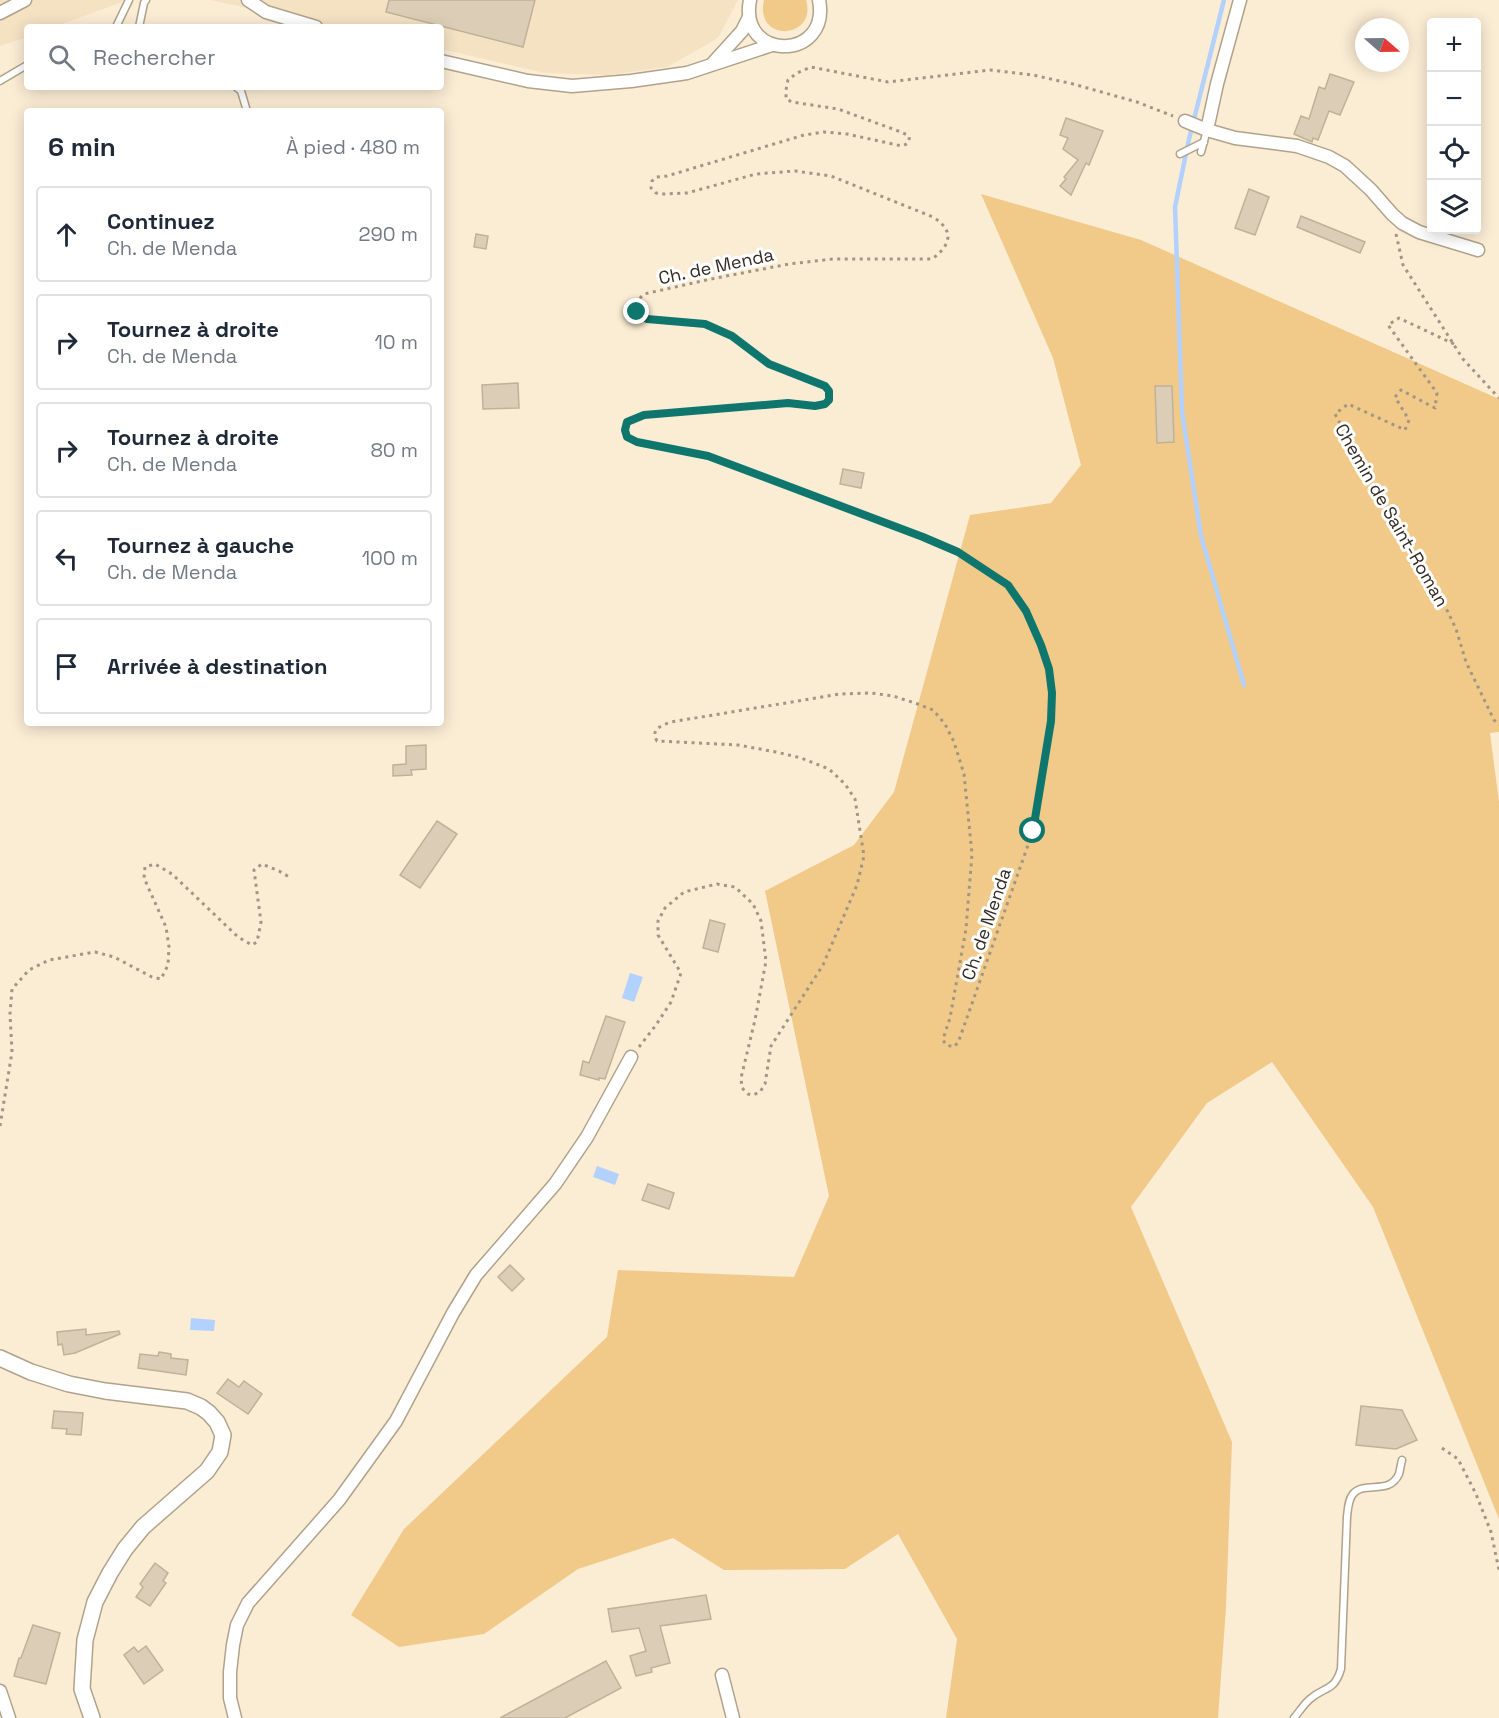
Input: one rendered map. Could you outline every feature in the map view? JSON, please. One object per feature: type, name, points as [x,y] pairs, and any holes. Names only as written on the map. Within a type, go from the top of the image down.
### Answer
[{"type":"street","points":[[0,13],[25,0]]},
{"type":"street","points":[[248,0],[266,12],[305,24]]},
{"type":"street","points":[[747,6],[752,26],[757,34],[772,45],[783,47],[794,46],[813,33],[820,12],[819,0]]},
{"type":"street","points":[[1202,136],[1240,0]]},
{"type":"street","points":[[712,64],[742,31],[747,6]]},
{"type":"street","points":[[444,62],[528,81],[572,86],[687,73],[772,45]]},
{"type":"street","points":[[1185,122],[1202,136],[1297,146],[1329,157],[1345,166],[1402,223],[1419,232],[1478,250]]},
{"type":"street","points":[[235,1718],[230,1698],[233,1645],[237,1625],[248,1603],[339,1500],[396,1420],[476,1275],[555,1184],[587,1137],[631,1057]]},
{"type":"street","points":[[0,1358],[32,1372],[69,1384],[187,1401],[209,1413],[217,1422],[223,1435],[220,1452],[207,1471],[143,1527],[124,1549],[95,1602],[85,1640],[82,1689],[92,1718]]},
{"type":"street","points":[[722,1675],[733,1718]]},
{"type":"street","points":[[0,1692],[9,1718]]},
{"type":"lane","points":[[117,24],[129,0]]},
{"type":"lane","points":[[140,24],[146,0]]},
{"type":"lane","points":[[0,81],[24,67]]},
{"type":"lane","points":[[240,90],[246,108]]},
{"type":"lane","points":[[1201,152],[1202,136]]},
{"type":"lane","points":[[1180,154],[1202,136]]},
{"type":"lane","points":[[1294,1718],[1310,1699],[1330,1688],[1337,1681],[1341,1669],[1347,1517],[1350,1500],[1354,1492],[1363,1488],[1380,1488],[1391,1484],[1398,1474],[1402,1460]]},
{"type":"path","name":"Ch. de Menda","points":[[631,1057],[671,1002],[681,973],[658,935],[658,921],[665,908],[684,892],[717,884],[735,887],[753,904],[761,921],[765,951],[765,971],[741,1078],[742,1088],[748,1094],[753,1095],[760,1092],[765,1084],[771,1046],[823,965],[857,885],[864,856],[855,799],[845,784],[830,769],[801,758],[748,747],[657,741],[654,736],[655,731],[660,726],[670,722],[840,694],[871,693],[893,696],[933,710],[945,724],[954,742],[964,774],[972,854],[966,929],[950,1018],[943,1039],[945,1044],[953,1047],[958,1043],[975,998],[1033,831],[1051,721],[1052,693],[1049,669],[1026,611],[1008,585],[958,552],[708,456],[637,442],[627,437],[625,430],[627,422],[644,415],[788,403],[815,406],[825,404],[829,400],[829,391],[825,386],[769,364],[732,336],[705,324],[647,319],[634,308],[644,294],[789,264],[833,259],[932,259],[942,251],[947,242],[948,233],[944,224],[933,217],[831,176],[795,171],[756,174],[687,193],[664,194],[656,193],[651,188],[652,182],[656,177],[667,176],[804,135],[824,132],[847,134],[902,146],[910,141],[909,136],[901,132],[838,109],[792,102],[786,99],[788,80],[811,67],[888,82],[990,70],[1033,75],[1137,102],[1185,122]]},
{"type":"path","points":[[1402,223],[1395,232],[1403,265],[1463,359],[1499,398]]},
{"type":"path","name":"Chemin de Saint-Roman","points":[[1454,344],[1399,318],[1388,325],[1437,393],[1435,408],[1401,390],[1395,397],[1409,420],[1405,430],[1348,404],[1335,414],[1390,516],[1436,587],[1456,629],[1466,662],[1494,720],[1499,725]]},
{"type":"path","points":[[0,1126],[12,1052],[10,1014],[12,989],[29,970],[49,960],[95,952],[114,957],[152,977],[161,979],[168,965],[169,947],[166,927],[144,878],[145,867],[155,864],[172,874],[238,937],[252,945],[257,942],[261,922],[254,870],[262,864],[291,878]]},
{"type":"path","points":[[1442,1448],[1458,1459],[1476,1494],[1491,1532],[1499,1570]]},
{"type":"shaded area","points":[[0,0],[128,0],[62,24],[24,24],[24,38],[0,46]]},
{"type":"shaded area","points":[[210,0],[738,0],[718,38],[667,67],[608,75],[545,73],[444,50],[444,24],[323,24]]},
{"type":"shaded area","points":[[764,0],[806,0],[807,13],[803,23],[795,29],[776,30],[768,24],[763,14]]},
{"type":"shaded area","points":[[981,194],[1141,240],[1499,399],[1499,732],[1490,733],[1499,802],[1499,1519],[1373,1207],[1272,1062],[1207,1103],[1131,1207],[1232,1442],[1226,1608],[1218,1718],[946,1718],[957,1639],[898,1534],[845,1569],[724,1570],[673,1538],[578,1569],[484,1634],[399,1647],[351,1615],[404,1529],[607,1337],[618,1270],[794,1277],[829,1196],[765,891],[854,845],[894,792],[970,515],[1051,503],[1081,465],[1053,358]]},
{"type":"water","points":[[630,973],[643,977],[634,1002],[622,998]]},
{"type":"water","points":[[597,1166],[619,1174],[615,1185],[593,1177]]},
{"type":"water","points":[[191,1318],[215,1320],[214,1331],[190,1330]]},
{"type":"building","points":[[389,0],[535,0],[523,47],[444,27],[444,24],[433,24],[386,12]]},
{"type":"building","points":[[1330,74],[1354,82],[1340,115],[1329,111],[1318,140],[1313,138],[1312,142],[1294,134],[1301,116],[1309,119],[1319,87],[1325,89]]},
{"type":"building","points":[[1066,118],[1103,131],[1089,165],[1086,163],[1071,195],[1060,186],[1066,179],[1064,177],[1078,160],[1063,149],[1068,138],[1060,135]]},
{"type":"building","points":[[1249,189],[1269,197],[1255,235],[1235,228]]},
{"type":"building","points":[[1301,216],[1365,242],[1360,253],[1297,227]]},
{"type":"building","points":[[476,234],[488,236],[486,249],[474,247]]},
{"type":"building","points":[[518,383],[519,408],[483,409],[482,385]]},
{"type":"building","points":[[1155,386],[1172,386],[1174,442],[1157,443]]},
{"type":"building","points":[[843,469],[864,473],[861,488],[840,484]]},
{"type":"building","points":[[426,745],[426,769],[411,770],[412,775],[393,776],[393,765],[406,764],[406,746]]},
{"type":"building","points":[[437,821],[457,834],[420,888],[400,875]]},
{"type":"building","points":[[710,920],[725,924],[718,952],[703,948]]},
{"type":"building","points":[[606,1016],[625,1022],[605,1079],[599,1078],[599,1080],[580,1075],[583,1061],[589,1063]]},
{"type":"building","points":[[648,1184],[674,1193],[669,1209],[642,1200]]},
{"type":"building","points":[[510,1265],[524,1279],[512,1291],[498,1277]]},
{"type":"building","points":[[86,1329],[86,1335],[119,1331],[120,1334],[75,1353],[64,1355],[62,1344],[58,1345],[57,1332]]},
{"type":"building","points":[[159,1352],[171,1354],[171,1358],[188,1360],[186,1375],[138,1368],[140,1354],[158,1356]]},
{"type":"building","points":[[228,1379],[239,1387],[244,1381],[262,1394],[248,1414],[217,1393]]},
{"type":"building","points":[[1361,1406],[1402,1410],[1417,1440],[1396,1449],[1356,1445]]},
{"type":"building","points":[[54,1411],[83,1413],[81,1435],[66,1434],[67,1429],[52,1428]]},
{"type":"building","points":[[155,1563],[168,1573],[163,1581],[166,1583],[150,1606],[136,1597],[143,1587],[140,1584]]},
{"type":"building","points":[[706,1595],[711,1619],[660,1626],[670,1663],[651,1668],[652,1672],[636,1676],[630,1656],[646,1651],[639,1628],[612,1632],[608,1609]]},
{"type":"building","points":[[33,1625],[60,1633],[46,1684],[14,1676]]},
{"type":"building","points":[[146,1646],[163,1670],[144,1684],[124,1655],[134,1647],[138,1652]]},
{"type":"building","points":[[606,1661],[621,1688],[565,1718],[500,1718]]},
{"type":"waterway","points":[[1224,0],[1189,139],[1175,207],[1182,412],[1201,536],[1244,685]]},
{"type":"route","points":[[637,312],[647,319],[705,324],[732,336],[769,364],[825,386],[829,391],[829,400],[825,404],[815,406],[788,403],[644,415],[627,422],[625,430],[627,437],[637,442],[708,456],[923,537],[958,552],[1008,585],[1026,611],[1041,645],[1049,669],[1052,693],[1051,721],[1033,831]]}]
